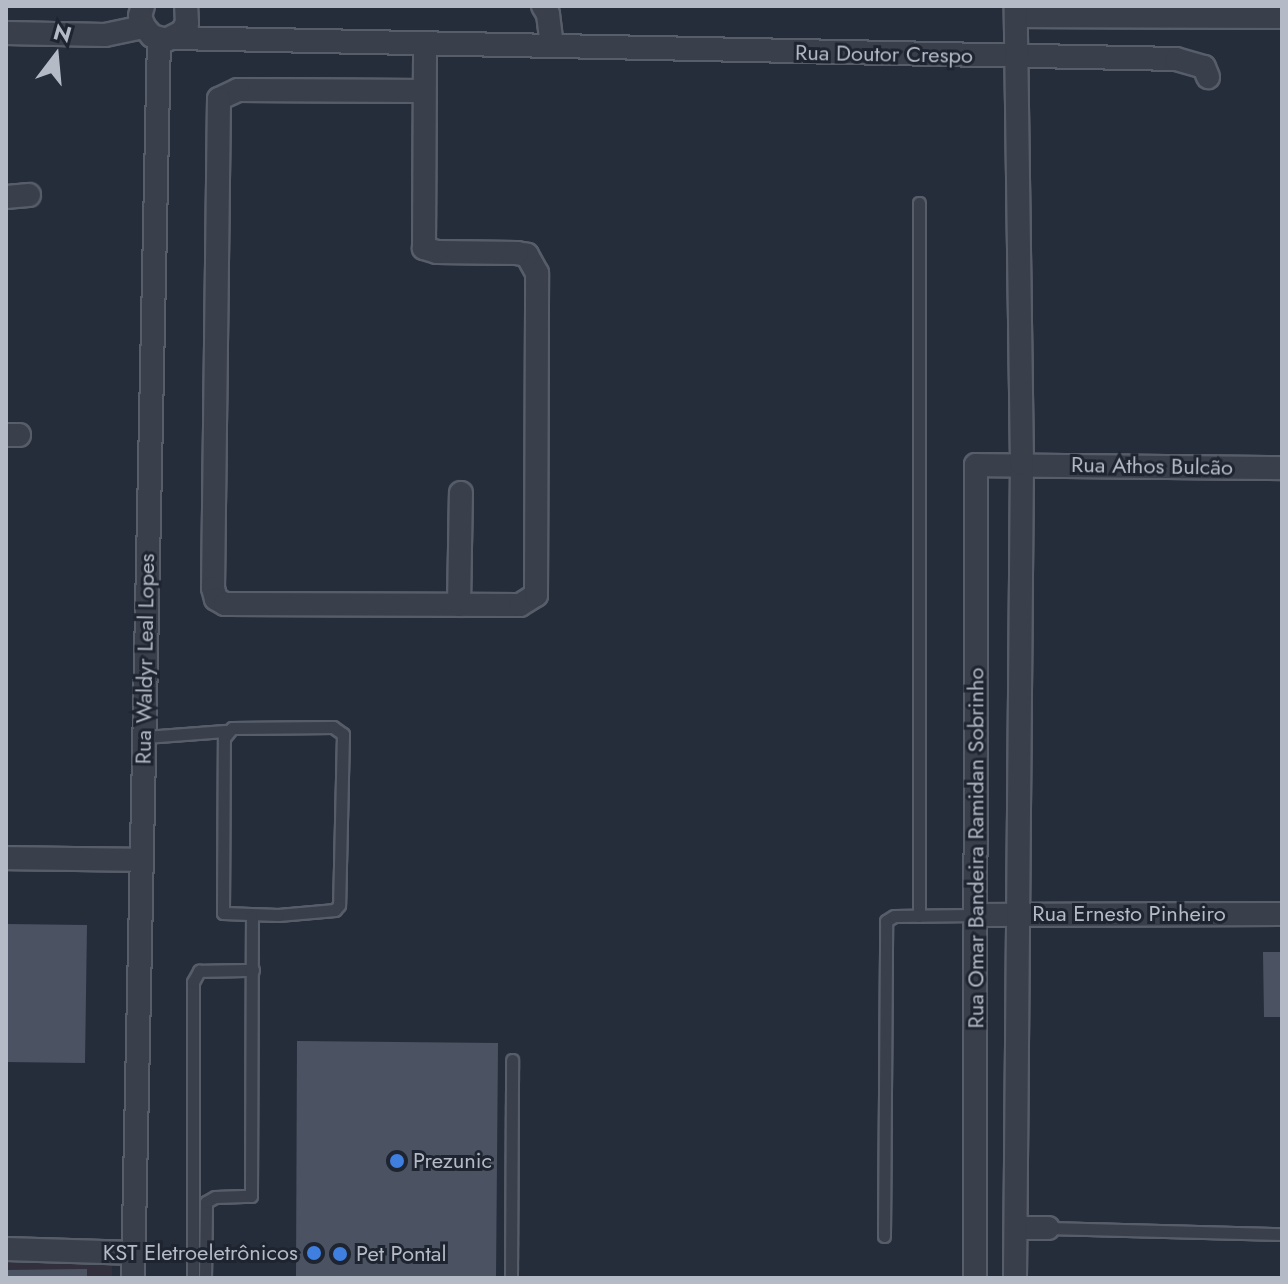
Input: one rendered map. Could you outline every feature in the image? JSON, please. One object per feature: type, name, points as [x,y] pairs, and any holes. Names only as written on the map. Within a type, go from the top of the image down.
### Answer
[{"type":"street","name":"Rua Waldyr Leal Lopes","points":[[133,1278],[155,28],[187,23],[186,6]]},
{"type":"street","points":[[543,6],[548,14],[552,46]]},
{"type":"street","points":[[1016,11],[1282,17]]},
{"type":"street","name":"Rua Omar Bandeira Ramidan Sobrinho","points":[[1015,1278],[1022,464],[1016,11]]},
{"type":"street","name":"Rua Doutor Crespo","points":[[6,33],[105,35],[155,28],[425,44],[1176,59],[1204,67],[1208,77]]},
{"type":"street","points":[[424,91],[238,90],[219,99],[213,588],[216,599],[239,606],[520,605],[536,595],[537,273],[527,255],[437,252],[424,248],[425,44]]},
{"type":"street","name":"Rua Omar Bandeira Ramidan Sobrinho","points":[[975,1278],[975,472],[976,465],[981,463],[1022,464]]},
{"type":"street","name":"Rua Athos Bulcão","points":[[1022,464],[1282,468]]},
{"type":"street","points":[[459,605],[461,493]]},
{"type":"street","points":[[6,858],[141,860]]},
{"type":"street","name":"Rua Ernesto Pinheiro","points":[[976,915],[1282,914]]},
{"type":"street","points":[[1017,1228],[1048,1228]]},
{"type":"street","points":[[6,1249],[134,1253]]},
{"type":"lane","points":[[919,203],[919,916]]},
{"type":"lane","points":[[144,737],[232,728],[333,727],[343,734],[339,905],[329,913],[231,916],[221,908],[226,731]]},
{"type":"lane","points":[[884,1236],[885,926],[889,917],[976,915]]},
{"type":"lane","points":[[205,1278],[206,1202],[215,1197],[251,1196],[252,916]]},
{"type":"lane","points":[[193,1278],[193,982],[199,971],[253,970]]},
{"type":"lane","points":[[511,1278],[512,1060]]},
{"type":"lane","points":[[1048,1228],[1282,1234]]},
{"type":"shaded area","points":[[6,1261],[112,1264],[112,1278],[6,1278]]},
{"type":"building","points":[[6,924],[87,925],[85,1063],[6,1062]]},
{"type":"building","points":[[1263,952],[1282,952],[1282,1017],[1264,1017]]},
{"type":"building","name":"Prezunic","points":[[297,1041],[498,1043],[496,1278],[296,1278]]},
{"type":"building","points":[[87,1269],[87,1278],[6,1278],[6,1270]]},
{"type":"place","name":"Prezunic","points":[[397,1161]]},
{"type":"place","name":"KST Eletroeletrônicos","points":[[314,1253]]},
{"type":"place","name":"Pet Pontal","points":[[340,1254]]}]
